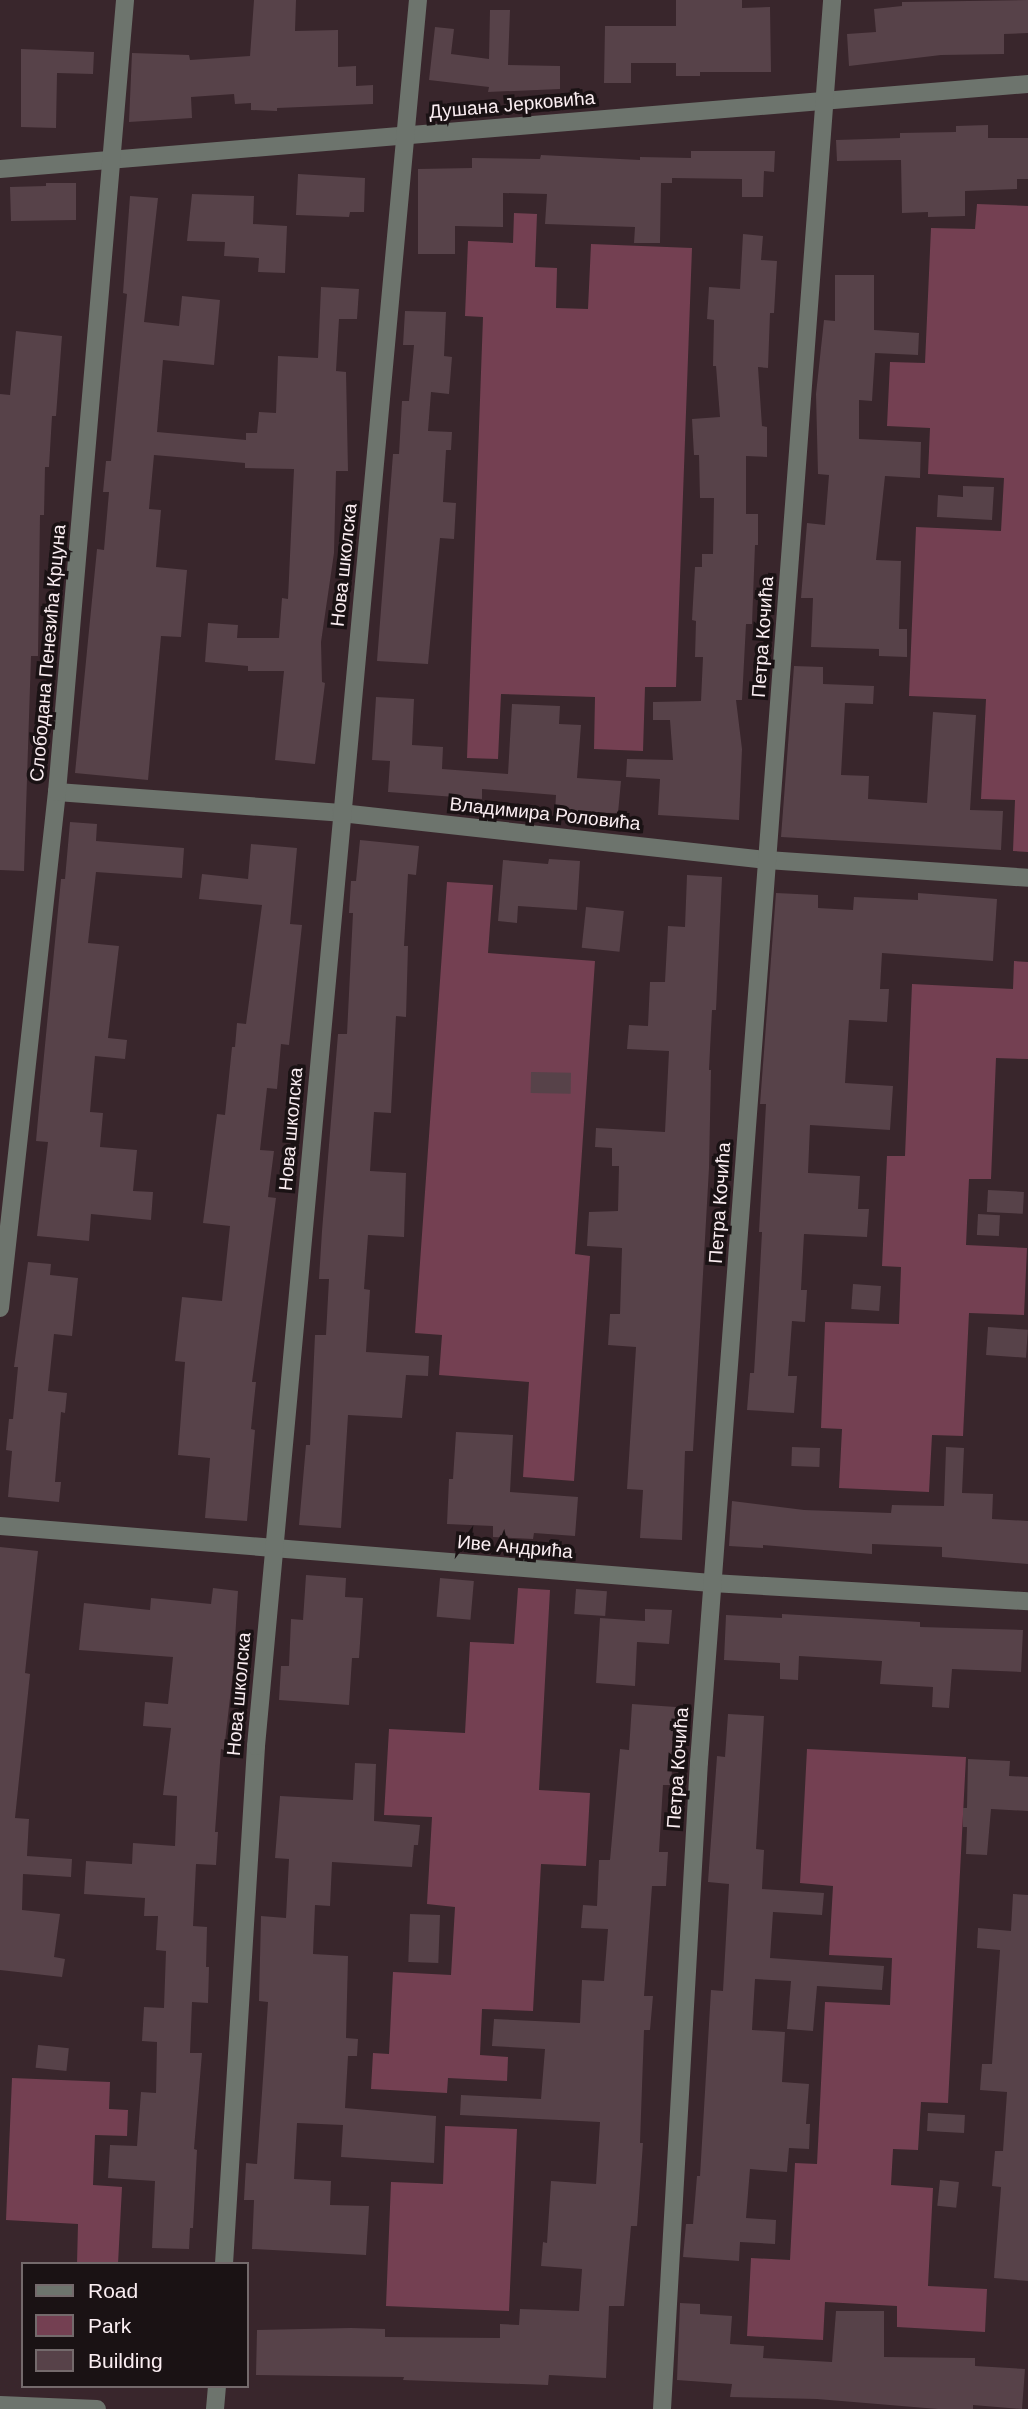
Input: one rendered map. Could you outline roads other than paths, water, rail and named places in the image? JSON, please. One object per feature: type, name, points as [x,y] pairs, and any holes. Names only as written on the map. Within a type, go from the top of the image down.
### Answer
[{"type":"street","name":"Слободана Пенезића Крцуна","points":[[0,1308],[57,792],[125,0]]},
{"type":"street","name":"Нова школска","points":[[224,2262],[247,1866],[273,1548],[418,0]]},
{"type":"street","name":"Петра Кочића","points":[[662,2409],[699,1762],[832,0]]},
{"type":"street","name":"Душана Јерковића","points":[[0,169],[1028,84]]},
{"type":"street","name":"Владимира Роловића","points":[[57,792],[341,813],[767,860],[1028,878]]},
{"type":"street","name":"Иве Андрића","points":[[0,1526],[712,1583],[1028,1601]]},
{"type":"street","points":[[215,2409],[217,2388]]},
{"type":"street","points":[[0,2405],[97,2409]]}]
